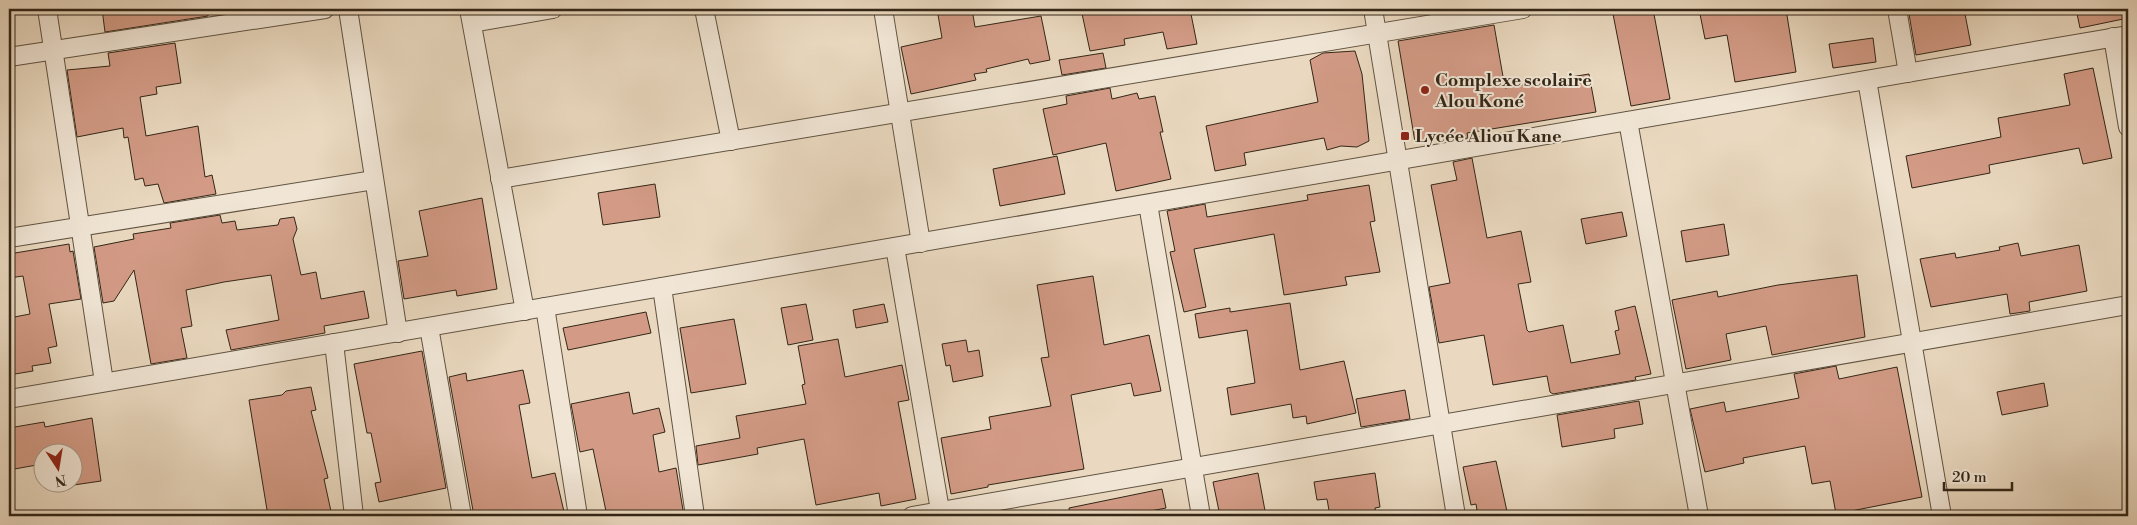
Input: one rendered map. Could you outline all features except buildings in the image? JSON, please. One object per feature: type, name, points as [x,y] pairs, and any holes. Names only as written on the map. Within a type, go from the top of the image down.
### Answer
[{"type":"street","points":[[47,9],[104,382]]},
{"type":"street","points":[[9,57],[325,9]]},
{"type":"street","points":[[348,9],[398,333]]},
{"type":"street","points":[[525,311],[470,16],[553,9]]},
{"type":"street","points":[[704,9],[731,141]]},
{"type":"street","points":[[883,9],[921,243]]},
{"type":"street","points":[[1373,9],[1456,516]]},
{"type":"street","points":[[500,179],[1522,9]]},
{"type":"street","points":[[1897,9],[1908,73]]},
{"type":"street","points":[[9,399],[2121,36],[2128,127]]},
{"type":"street","points":[[1867,80],[1942,516]]},
{"type":"street","points":[[1628,121],[1699,516]]},
{"type":"street","points":[[9,238],[374,180]]},
{"type":"street","points":[[1148,204],[1201,516]]},
{"type":"street","points":[[895,247],[940,514]]},
{"type":"street","points":[[662,288],[695,516]]},
{"type":"street","points":[[912,516],[940,514],[1192,467],[2128,305]]},
{"type":"street","points":[[544,307],[578,516]]},
{"type":"street","points":[[429,327],[462,516]]},
{"type":"street","points":[[334,343],[354,516]]},
{"type":"place","name":"Complexe scolaire Alou Koné","points":[[1425,90]]},
{"type":"place","name":"Lycée Aliou Kane","points":[[1405,136]]}]
